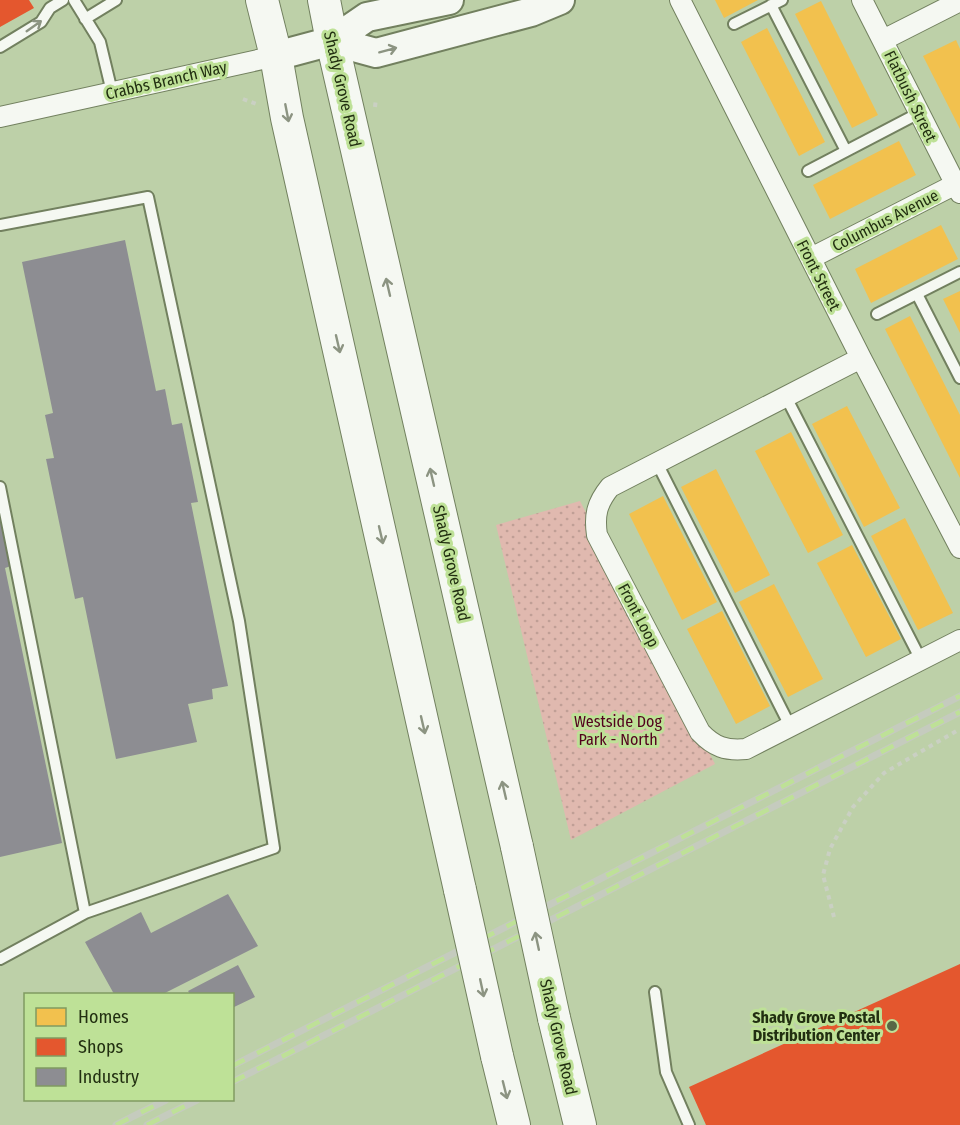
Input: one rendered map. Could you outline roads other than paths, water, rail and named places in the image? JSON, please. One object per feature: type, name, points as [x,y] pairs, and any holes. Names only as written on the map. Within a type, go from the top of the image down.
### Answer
[{"type":"main road","points":[[262,0],[514,1125]]},
{"type":"main road","name":"Shady Grove Road","points":[[324,0],[580,1125]]},
{"type":"main road","name":"Crabbs Branch Way","points":[[276,56],[332,41],[367,17],[449,0]]},
{"type":"main road","points":[[332,41],[376,53],[531,12],[560,0]]},
{"type":"street","name":"Front Street","points":[[680,0],[861,358],[953,517],[960,548]]},
{"type":"street","name":"Flatbush Street","points":[[862,0],[958,187]]},
{"type":"street","points":[[883,40],[957,5]]},
{"type":"street","name":"Crabbs Branch Way","points":[[0,117],[276,56]]},
{"type":"street","name":"Columbus Avenue","points":[[811,258],[958,187]]},
{"type":"street","name":"Front Loop","points":[[861,358],[610,487],[596,509],[597,535],[700,732],[710,742],[732,750],[746,748],[960,640]]},
{"type":"lane","points":[[0,47],[41,22],[47,4],[63,0]]},
{"type":"lane","points":[[74,0],[100,42],[112,92]]},
{"type":"lane","points":[[86,19],[116,0]]},
{"type":"lane","points":[[734,24],[782,0]]},
{"type":"lane","points":[[771,5],[846,151]]},
{"type":"lane","points":[[808,171],[919,113]]},
{"type":"lane","points":[[0,225],[147,197],[239,621],[274,848],[85,913],[0,959]]},
{"type":"lane","points":[[877,314],[960,272]]},
{"type":"lane","points":[[917,294],[960,378]]},
{"type":"lane","points":[[786,396],[921,660]]},
{"type":"lane","points":[[657,464],[790,726]]},
{"type":"lane","points":[[0,487],[85,913]]},
{"type":"lane","points":[[655,992],[666,1072],[689,1125]]},
{"type":"railway","points":[[234,1065],[960,696]]},
{"type":"railway","points":[[234,1081],[960,712]]},
{"type":"railway","points":[[116,1125],[164,1101]]},
{"type":"railway","points":[[147,1125],[195,1101]]},
{"type":"place","name":"Shady Grove Postal Distribution Center","points":[[892,1026]]},
{"type":"park label","name":"Westside Dog Park - North","points":[[618,730]]}]
